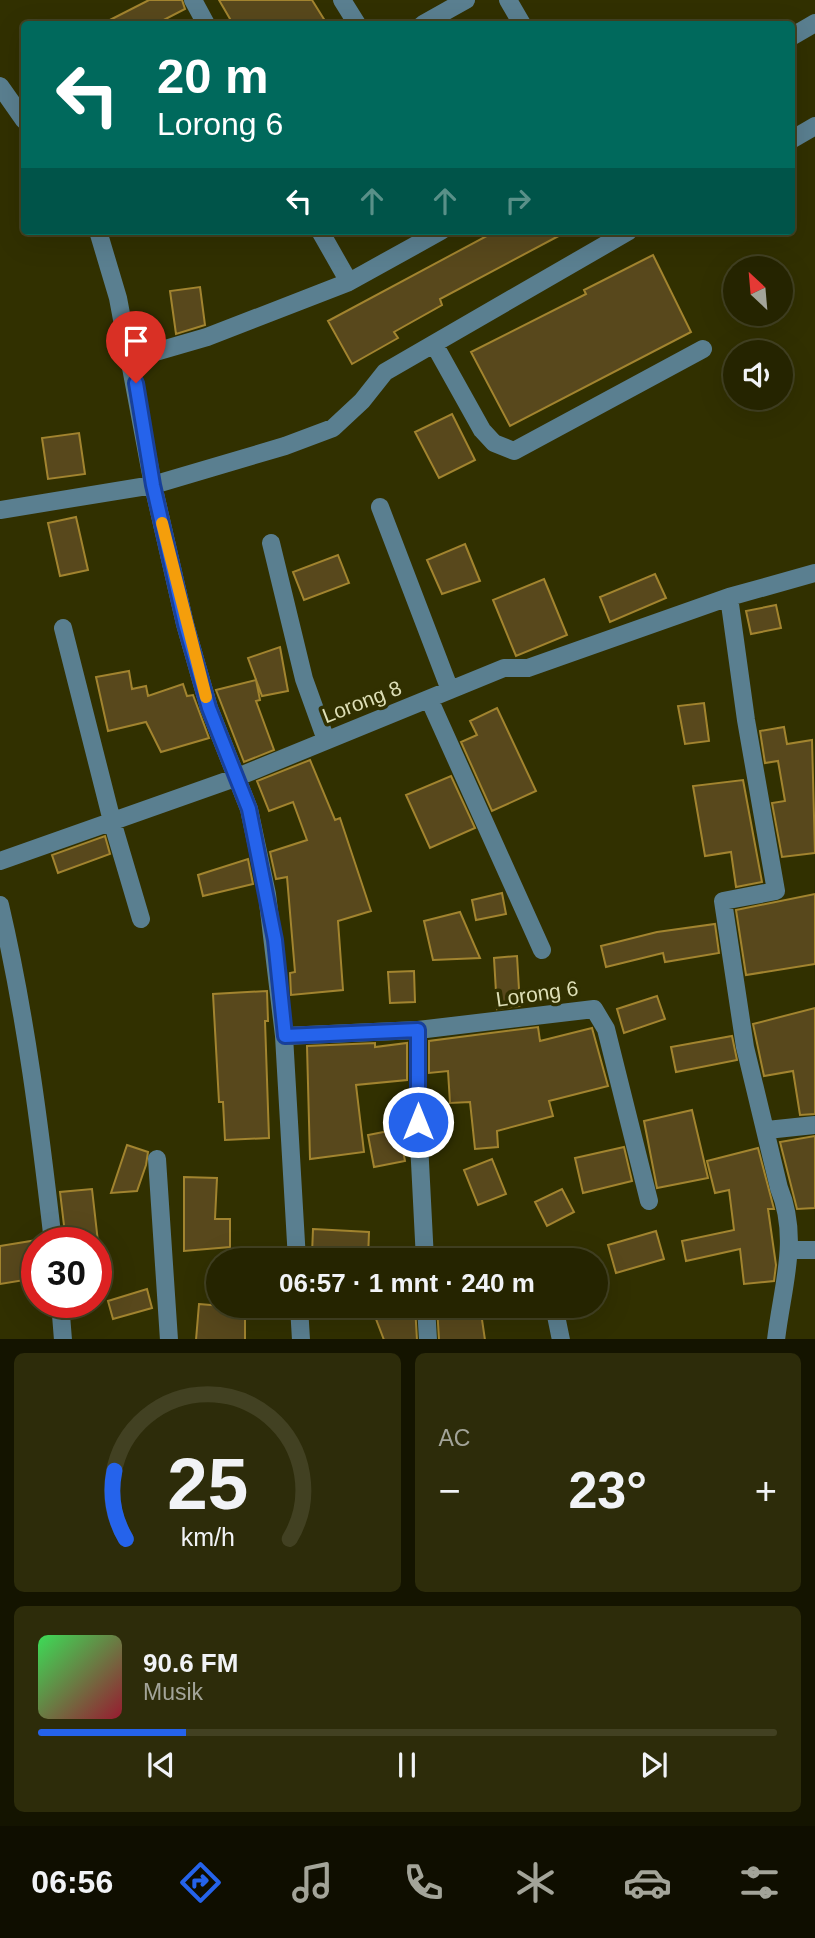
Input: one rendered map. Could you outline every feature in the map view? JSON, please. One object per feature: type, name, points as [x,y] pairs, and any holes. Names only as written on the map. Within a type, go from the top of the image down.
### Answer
[{"type":"street","points":[[192,0],[204,21]]},
{"type":"street","points":[[342,0],[355,21]]},
{"type":"street","points":[[428,21],[466,0]]},
{"type":"street","points":[[508,0],[520,21]]},
{"type":"street","points":[[795,35],[815,23]]},
{"type":"street","points":[[0,86],[21,116]]},
{"type":"street","points":[[795,138],[815,126]]},
{"type":"street","points":[[99,235],[118,298],[153,485],[189,636],[209,708],[249,809],[267,894],[285,1036],[296,1248]]},
{"type":"street","points":[[322,235],[349,282]]},
{"type":"street","points":[[131,359],[207,337],[349,282],[434,235]]},
{"type":"street","points":[[0,510],[153,485],[236,462],[333,428],[362,401],[385,372],[622,235]]},
{"type":"street","points":[[434,344],[482,430],[494,443],[514,451],[702,349]]},
{"type":"street","points":[[380,507],[450,690]]},
{"type":"street","points":[[271,543],[304,679],[326,740]]},
{"type":"street","name":"Lorong 8","points":[[0,862],[235,778],[430,701],[504,668],[528,668],[729,597],[815,573]]},
{"type":"street","points":[[729,597],[746,720],[776,891],[723,901],[738,1009],[779,1188],[787,1207],[790,1250],[775,1339]]},
{"type":"street","points":[[62,628],[112,821],[141,919]]},
{"type":"street","points":[[430,701],[542,950]]},
{"type":"street","points":[[0,905],[27,1043],[51,1227]]},
{"type":"street","name":"Lorong 6","points":[[285,1036],[418,1030],[594,1009],[606,1029],[649,1201]]},
{"type":"street","points":[[418,1030],[418,1122],[424,1248]]},
{"type":"street","points":[[767,1129],[815,1125]]},
{"type":"street","points":[[158,1159],[169,1339]]},
{"type":"street","points":[[790,1250],[815,1250]]},
{"type":"street","points":[[61,1318],[63,1339]]},
{"type":"street","points":[[300,1318],[301,1339]]},
{"type":"street","points":[[427,1318],[428,1339]]},
{"type":"street","points":[[557,1318],[561,1339]]},
{"type":"building","points":[[149,0],[182,0],[185,9],[162,21],[108,21]]},
{"type":"building","points":[[219,0],[312,0],[325,21],[231,21]]},
{"type":"building","points":[[489,235],[560,235],[440,299],[442,305],[394,332],[398,338],[352,364],[328,321]]},
{"type":"building","points":[[653,255],[691,332],[510,426],[471,352],[586,294],[584,290]]},
{"type":"building","points":[[200,287],[205,325],[176,334],[170,291]]},
{"type":"building","points":[[452,414],[475,460],[439,478],[415,432]]},
{"type":"building","points":[[79,433],[85,474],[48,479],[42,438]]},
{"type":"building","points":[[76,517],[88,570],[60,576],[48,523]]},
{"type":"building","points":[[465,544],[480,581],[442,594],[427,560]]},
{"type":"building","points":[[338,555],[349,583],[304,600],[293,572]]},
{"type":"building","points":[[655,574],[666,598],[610,622],[600,597]]},
{"type":"building","points":[[544,579],[567,635],[516,656],[493,600]]},
{"type":"building","points":[[776,605],[781,628],[751,634],[746,611]]},
{"type":"building","points":[[280,647],[288,691],[262,696],[248,658]]},
{"type":"building","points":[[129,671],[132,689],[146,686],[148,696],[183,684],[187,696],[193,695],[209,738],[161,752],[146,722],[108,731],[96,677]]},
{"type":"building","points":[[256,680],[260,700],[256,701],[274,750],[244,762],[216,690]]},
{"type":"building","points":[[704,703],[709,741],[685,744],[678,706]]},
{"type":"building","points":[[497,708],[536,791],[492,811],[461,742],[477,735],[470,721]]},
{"type":"building","points":[[784,727],[787,744],[812,740],[815,853],[782,857],[772,803],[785,801],[778,761],[765,763],[760,731]]},
{"type":"building","points":[[310,760],[335,820],[340,818],[371,911],[338,921],[343,990],[291,995],[290,973],[295,972],[287,877],[276,879],[270,852],[307,840],[293,802],[269,811],[257,781]]},
{"type":"building","points":[[451,776],[475,828],[430,848],[406,795]]},
{"type":"building","points":[[743,780],[762,882],[736,887],[731,852],[705,856],[693,786]]},
{"type":"building","points":[[105,836],[110,854],[58,873],[52,855]]},
{"type":"building","points":[[248,859],[253,884],[203,896],[198,875]]},
{"type":"building","points":[[502,893],[506,914],[476,920],[472,900]]},
{"type":"building","points":[[815,894],[815,964],[746,975],[736,910]]},
{"type":"building","points":[[460,912],[480,958],[433,960],[424,921]]},
{"type":"building","points":[[715,924],[719,953],[665,962],[663,953],[606,967],[601,946],[657,932]]},
{"type":"building","points":[[517,956],[520,1006],[497,1009],[494,958]]},
{"type":"building","points":[[414,971],[415,1002],[390,1003],[388,972]]},
{"type":"building","points":[[267,991],[268,1021],[265,1021],[269,1138],[225,1140],[223,1102],[219,1102],[213,994]]},
{"type":"building","points":[[657,996],[665,1019],[624,1033],[617,1009]]},
{"type":"building","points":[[815,1008],[815,1114],[800,1115],[793,1071],[764,1076],[753,1024]]},
{"type":"building","points":[[538,1027],[540,1041],[592,1028],[608,1086],[549,1101],[553,1116],[497,1131],[498,1147],[475,1149],[470,1102],[450,1103],[448,1071],[429,1073],[429,1041]]},
{"type":"building","points":[[732,1036],[737,1060],[676,1072],[671,1047]]},
{"type":"building","points":[[375,1043],[375,1047],[407,1043],[407,1080],[356,1085],[364,1152],[310,1159],[307,1046]]},
{"type":"building","points":[[692,1110],[708,1178],[657,1188],[644,1121]]},
{"type":"building","points":[[399,1129],[405,1161],[374,1167],[368,1135]]},
{"type":"building","points":[[815,1136],[815,1208],[797,1209],[780,1142]]},
{"type":"building","points":[[127,1145],[148,1152],[146,1165],[137,1191],[111,1193]]},
{"type":"building","points":[[624,1147],[632,1181],[583,1193],[575,1158]]},
{"type":"building","points":[[758,1148],[774,1209],[768,1209],[776,1265],[774,1281],[744,1284],[740,1249],[686,1261],[682,1241],[734,1230],[729,1190],[715,1193],[707,1161]]},
{"type":"building","points":[[492,1159],[506,1194],[478,1205],[464,1170]]},
{"type":"building","points":[[184,1177],[217,1178],[215,1219],[230,1219],[230,1247],[184,1251]]},
{"type":"building","points":[[92,1189],[96,1227],[64,1227],[60,1192]]},
{"type":"building","points":[[562,1189],[574,1212],[547,1226],[535,1202]]},
{"type":"building","points":[[313,1229],[369,1232],[368,1248],[312,1248]]},
{"type":"building","points":[[656,1231],[664,1259],[616,1273],[608,1245]]},
{"type":"building","points":[[21,1243],[21,1281],[0,1284],[0,1246]]},
{"type":"building","points":[[147,1289],[152,1308],[113,1319],[112,1300]]},
{"type":"building","points":[[199,1304],[206,1305],[206,1318],[245,1318],[245,1339],[196,1339]]},
{"type":"building","points":[[376,1318],[416,1318],[417,1339],[384,1339]]},
{"type":"building","points":[[438,1318],[482,1318],[485,1339],[439,1339]]},
{"type":"slow traffic","points":[[162,523],[185,624],[206,697]]},
{"type":"route","points":[[136,383],[153,485],[185,624],[209,708],[249,809],[275,940],[285,1036],[418,1030],[418,1122]]}]
